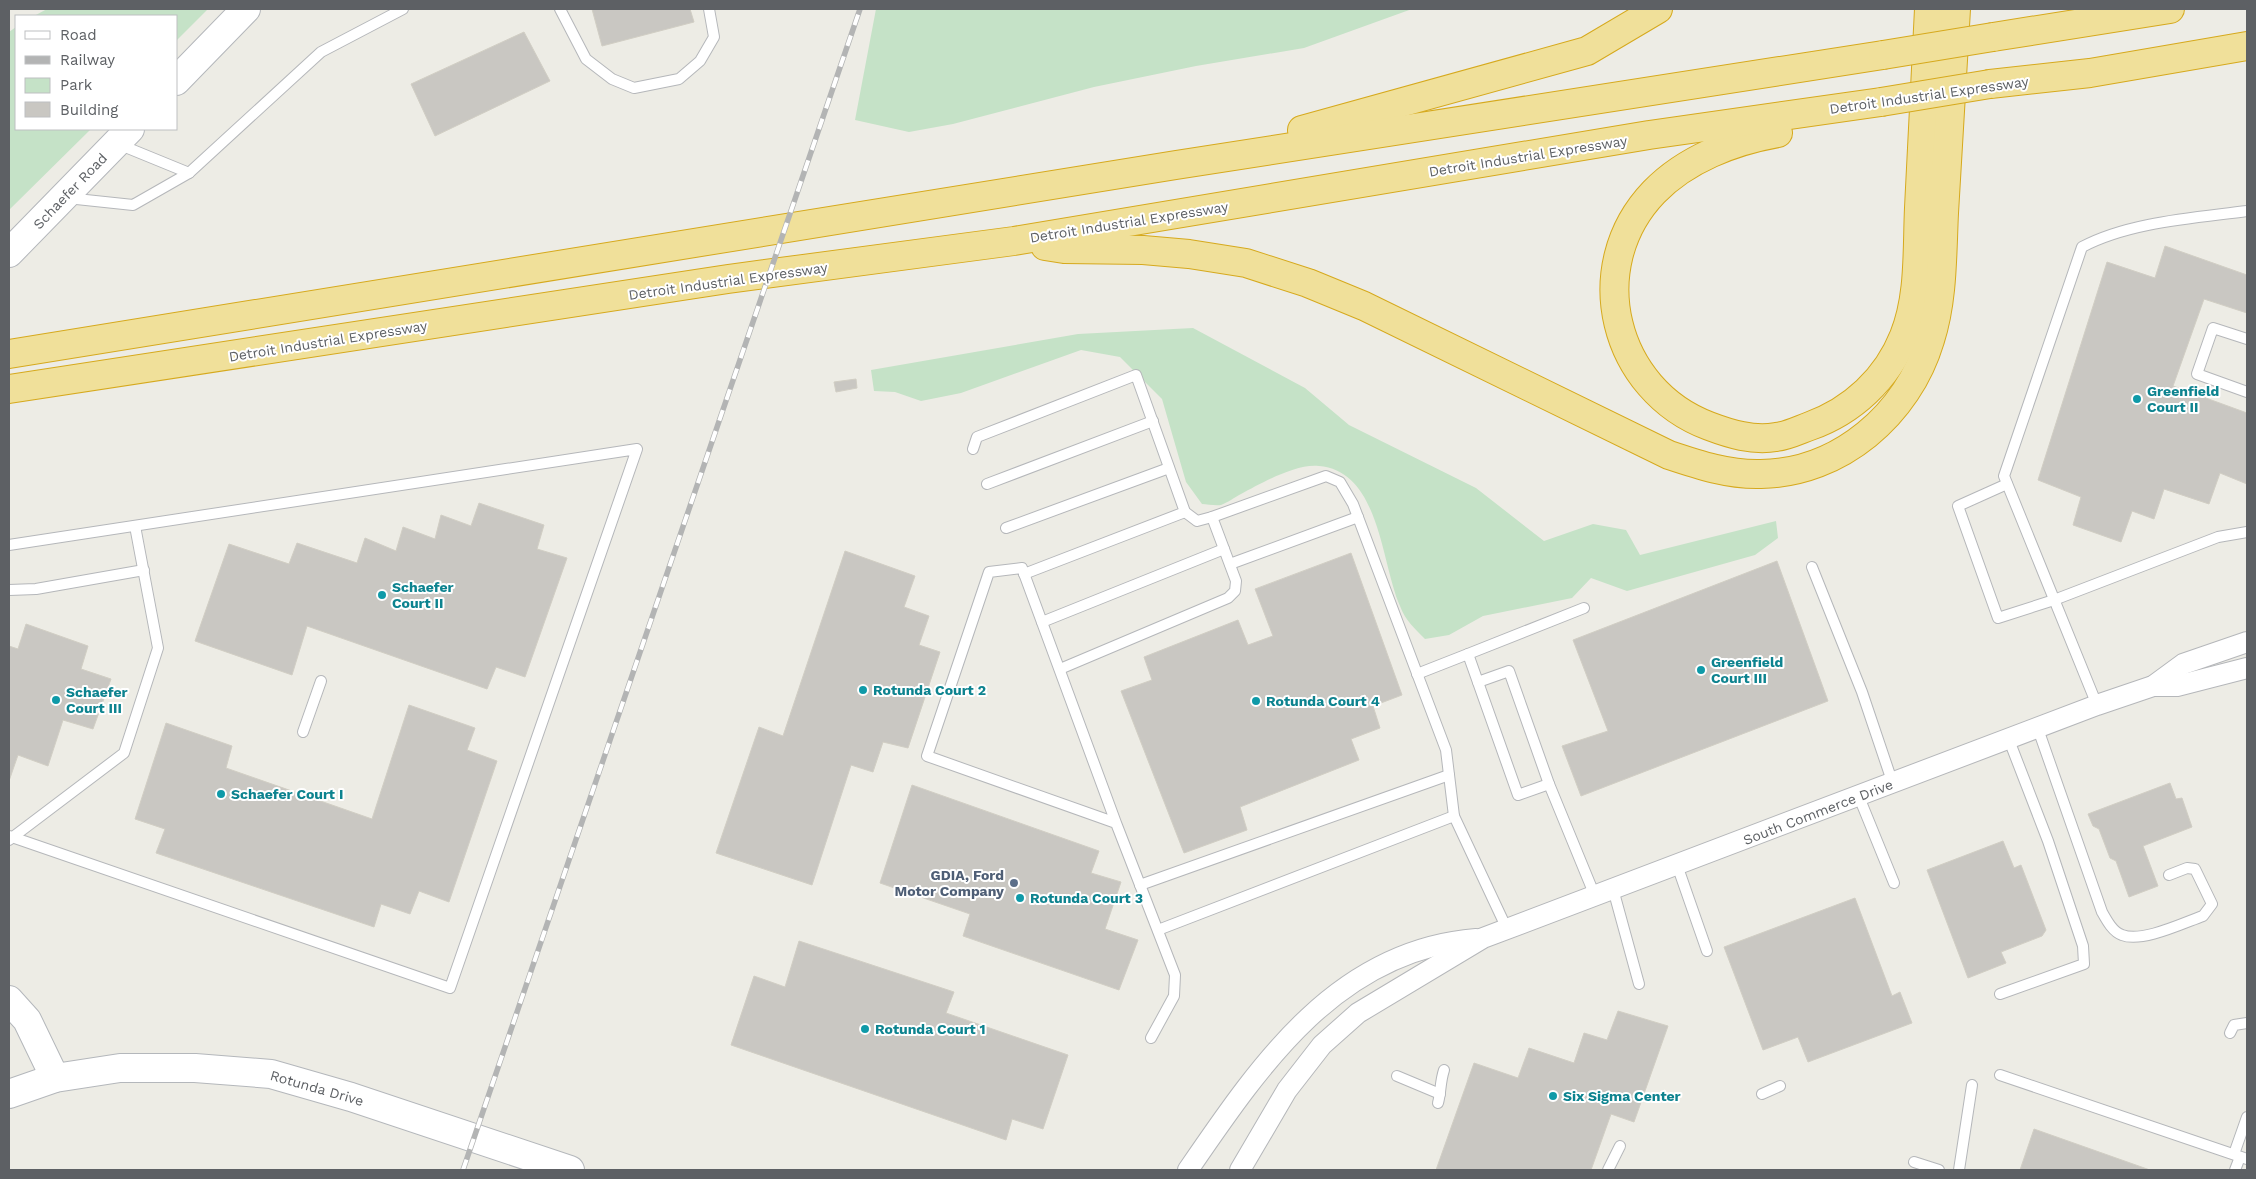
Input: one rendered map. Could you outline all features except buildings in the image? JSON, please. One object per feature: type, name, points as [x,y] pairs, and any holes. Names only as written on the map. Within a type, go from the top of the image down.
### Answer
[{"type":"highway","points":[[1176,165],[1587,51],[1658,9]]},
{"type":"highway","points":[[1872,103],[1816,127],[1768,135],[1722,148],[1689,164],[1667,180],[1641,207],[1622,247],[1617,272],[1616,314],[1620,334],[1633,364],[1644,380],[1676,409],[1697,422],[1737,437],[1776,437],[1828,420],[1864,396],[1894,359],[1905,334],[1919,256],[1918,217],[1929,9]]},
{"type":"highway","points":[[1014,242],[1064,249],[1143,250],[1189,254],[1246,264],[1308,283],[1364,306],[1669,455],[1705,467],[1731,472],[1760,474],[1785,472],[1819,462],[1862,440],[1901,401],[1923,361],[1938,307],[1956,9]]},
{"type":"highway","points":[[9,354],[1176,165],[2170,9]]},
{"type":"highway","name":"Detroit Industrial Expressway","points":[[9,390],[728,279],[1014,242],[1649,135],[1990,84],[2090,73],[2247,46]]},
{"type":"main road","points":[[178,79],[246,9]]},
{"type":"main road","name":"Schaefer Road","points":[[9,253],[123,136]]},
{"type":"main road","points":[[9,1000],[27,1020],[55,1078]]},
{"type":"main road","name":"Rotunda Drive","points":[[9,1094],[55,1078],[120,1068],[195,1068],[271,1074],[351,1097],[570,1170]]},
{"type":"street","name":"South Commerce Drive","points":[[1240,1170],[1287,1090],[1322,1045],[1358,1013],[1483,938],[1859,797],[2097,705],[2153,686],[2183,664],[2247,642]]},
{"type":"street","name":"South Commerce Drive","points":[[2153,686],[2177,686],[2247,668]]},
{"type":"street","name":"South Commerce Drive","points":[[1188,1170],[1266,1062],[1296,1029],[1328,1000],[1363,975],[1396,958],[1431,946],[1483,938]]},
{"type":"lane","points":[[63,198],[133,206],[189,173],[321,52],[402,9]]},
{"type":"lane","points":[[560,9],[586,59],[612,79],[634,88],[679,79],[700,61],[714,37],[709,9]]},
{"type":"lane","points":[[123,136],[189,173]]},
{"type":"lane","points":[[2097,705],[2004,476],[2082,247],[2097,239],[2161,223],[2247,211]]},
{"type":"lane","points":[[2247,339],[2213,328],[2197,374],[2247,392]]},
{"type":"lane","points":[[973,449],[977,437],[1136,375],[1185,512],[1197,520],[1212,517],[1326,476],[1340,482],[1347,492],[1358,517],[1446,750],[1454,816],[1507,929]]},
{"type":"lane","points":[[987,484],[1153,421]]},
{"type":"lane","points":[[9,545],[637,449],[450,988],[9,838]]},
{"type":"lane","points":[[1006,528],[1170,468]]},
{"type":"lane","points":[[2007,484],[1958,506],[1998,618],[2054,600],[2218,537],[2247,532]]},
{"type":"lane","points":[[1024,574],[1185,512]]},
{"type":"lane","points":[[1060,669],[1228,598],[1235,591],[1236,582],[1212,517]]},
{"type":"lane","points":[[1230,564],[1358,517]]},
{"type":"lane","points":[[9,838],[124,753],[158,648],[135,526]]},
{"type":"lane","points":[[1042,622],[1224,549]]},
{"type":"lane","points":[[1812,567],[1862,692],[1893,784]]},
{"type":"lane","points":[[1116,823],[927,756],[989,572],[1022,568],[1116,823],[1175,975],[1174,996],[1150,1038]]},
{"type":"lane","points":[[9,590],[36,589],[144,570]]},
{"type":"lane","points":[[1417,674],[1584,608]]},
{"type":"lane","points":[[1468,654],[1518,795],[1549,784]]},
{"type":"lane","points":[[1478,682],[1509,671],[1549,784],[1604,893],[1639,984]]},
{"type":"lane","points":[[303,732],[321,681]]},
{"type":"lane","points":[[2038,729],[2102,912],[2110,926],[2121,935],[2139,938],[2203,916],[2210,910],[2212,904],[2196,869],[2187,868],[2169,875]]},
{"type":"lane","points":[[2000,994],[2084,964],[2083,946],[2048,841],[2009,740]]},
{"type":"lane","points":[[1140,885],[1449,775]]},
{"type":"lane","points":[[1859,797],[1894,883]]},
{"type":"lane","points":[[1158,930],[1454,816]]},
{"type":"lane","points":[[1677,865],[1707,951]]},
{"type":"lane","points":[[2230,1033],[2234,1025],[2247,1023]]},
{"type":"lane","points":[[1397,1076],[1439,1098],[1439,1082],[1444,1070]]},
{"type":"lane","points":[[2000,1075],[2240,1157]]},
{"type":"lane","points":[[1959,1170],[1972,1085]]},
{"type":"lane","points":[[1762,1094],[1780,1086]]},
{"type":"lane","points":[[2236,1170],[2247,1117]]},
{"type":"lane","points":[[1608,1170],[1620,1146]]},
{"type":"lane","points":[[1914,1162],[1939,1170]]},
{"type":"green space","points":[[47,9],[208,9],[178,39],[178,15],[36,15]]},
{"type":"green space","points":[[876,9],[1412,9],[1304,48],[1196,66],[1094,87],[953,124],[909,132],[855,120]]},
{"type":"green space","points":[[15,28],[15,130],[90,130],[9,210],[9,32]]},
{"type":"green space","points":[[1193,328],[1305,388],[1349,425],[1476,488],[1544,541],[1593,524],[1626,530],[1640,555],[1776,521],[1778,538],[1755,555],[1627,591],[1591,578],[1572,598],[1483,616],[1449,635],[1425,639],[1402,611],[1375,522],[1366,501],[1355,484],[1339,472],[1319,466],[1310,466],[1279,475],[1221,505],[1202,504],[1186,482],[1162,399],[1120,357],[1081,350],[961,393],[921,401],[895,392],[874,391],[871,370],[1078,334]]},
{"type":"railway","points":[[463,1170],[860,9]]},
{"type":"place","name":"Greenfield Court II","points":[[2137,399]]},
{"type":"place","name":"Schaefer Court II","points":[[382,595]]},
{"type":"place","name":"Greenfield Court III","points":[[1701,670]]},
{"type":"place","name":"Rotunda Court 2","points":[[863,690]]},
{"type":"place","name":"Schaefer Court III","points":[[56,700]]},
{"type":"place","name":"Rotunda Court 4","points":[[1256,701]]},
{"type":"place","name":"Schaefer Court I","points":[[221,794]]},
{"type":"place","name":"GDIA, Ford Motor Company","points":[[1014,883]]},
{"type":"place","name":"Rotunda Court 3","points":[[1020,898]]},
{"type":"place","name":"Rotunda Court 1","points":[[865,1029]]},
{"type":"place","name":"Six Sigma Center","points":[[1553,1096]]}]
